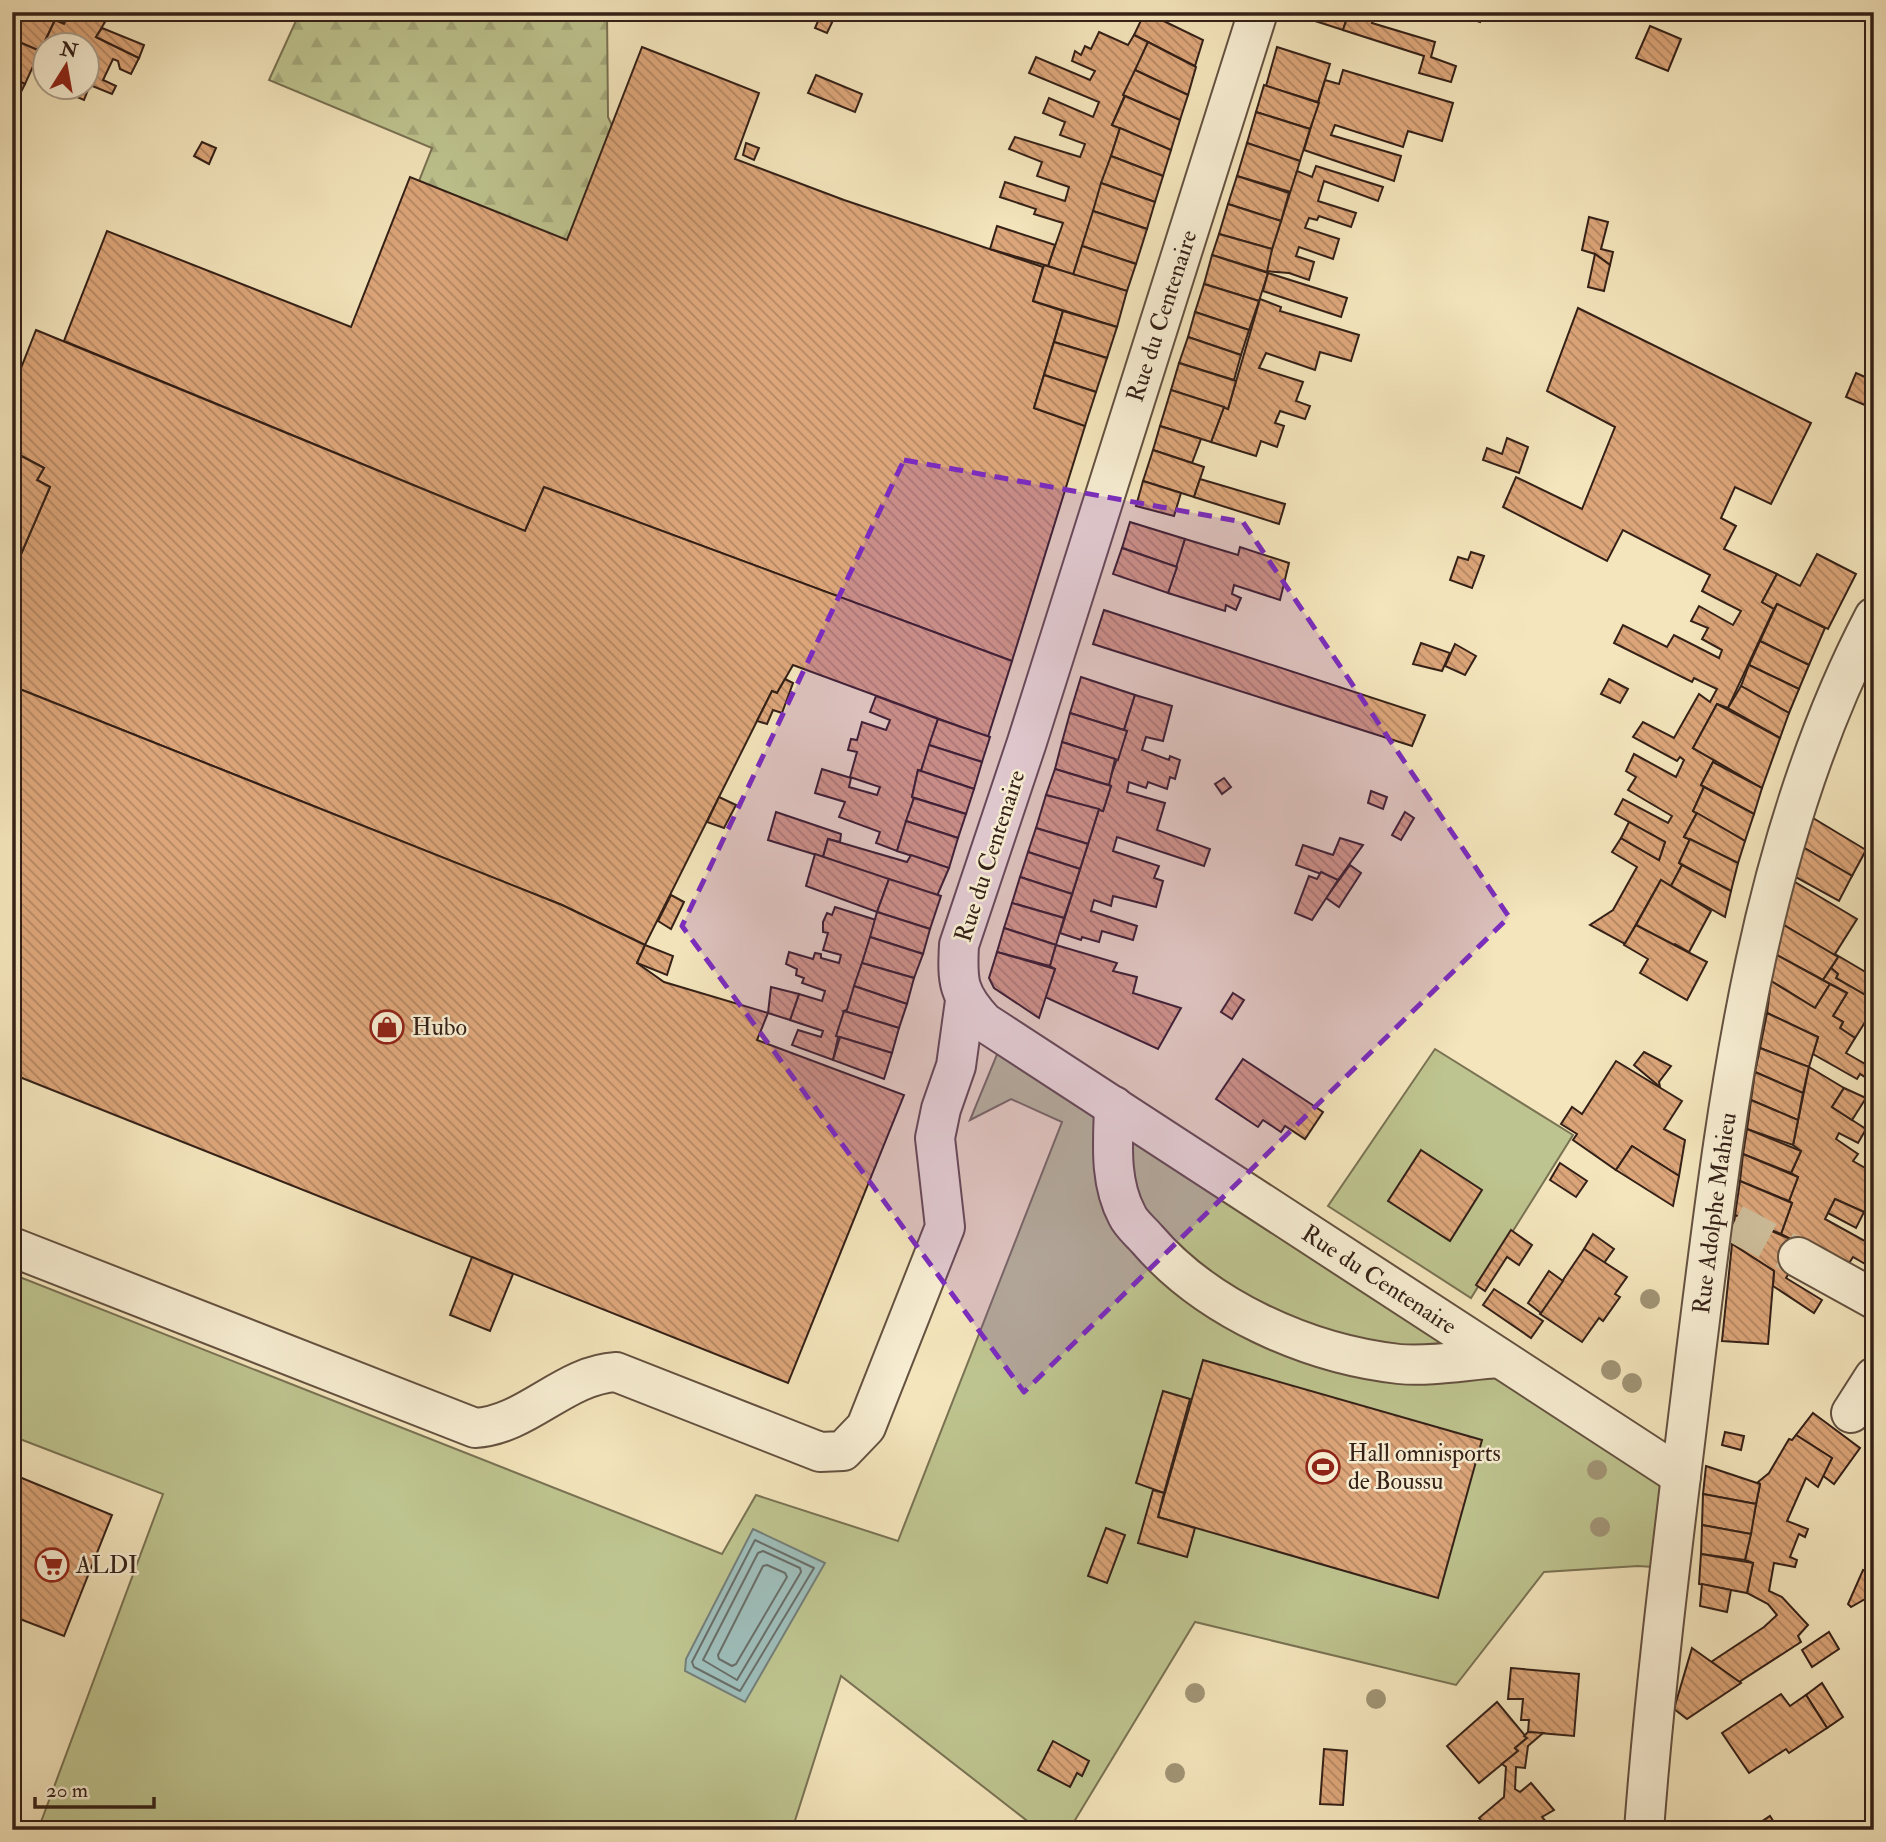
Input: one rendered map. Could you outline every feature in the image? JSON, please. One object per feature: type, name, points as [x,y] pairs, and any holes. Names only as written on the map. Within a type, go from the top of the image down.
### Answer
[{"type":"street","name":"Rue du Centenaire","points":[[1258,12],[1027,742],[959,944],[958,978],[965,1001],[984,1022],[1681,1476]]},
{"type":"street","name":"Rue Adolphe Mahieu","points":[[1644,1830],[1669,1568],[1681,1476],[1724,1219],[1765,911],[1813,756],[1874,617]]},
{"type":"street","points":[[12,1247],[475,1429],[497,1427],[595,1373],[616,1372],[820,1452],[843,1451],[866,1427],[944,1227],[936,1138],[941,1109],[956,1066],[965,1001]]},
{"type":"street","points":[[1114,1106],[1113,1174],[1127,1216],[1162,1256],[1207,1293],[1261,1323],[1327,1349],[1400,1364],[1499,1358]]},
{"type":"street","points":[[1798,1257],[1874,1299]]},
{"type":"street","points":[[1851,1413],[1874,1377]]},
{"type":"highlighted area","points":[[904,460],[1243,522],[1509,917],[1024,1392],[682,926]]},
{"type":"green space","points":[[300,12],[607,12],[608,117],[623,149],[597,254],[419,181],[432,148],[269,80]]},
{"type":"green space","points":[[1005,1035],[1681,1476],[1669,1568],[1638,1566],[1544,1572],[1456,1685],[1195,1622],[1069,1830],[1039,1830],[841,1676],[792,1830],[38,1830],[163,1494],[12,1436],[12,1274],[722,1554],[756,1495],[898,1541],[1062,1122],[1011,1099],[970,1120]]},
{"type":"green space","points":[[1435,1049],[1573,1135],[1471,1298],[1328,1206]]},
{"type":"water","points":[[753,1529],[825,1563],[745,1702],[685,1671],[686,1659]]},
{"type":"building","points":[[12,12],[41,12],[55,20],[49,32],[32,32],[32,48],[12,39]]},
{"type":"building","points":[[41,12],[69,12],[64,24]]},
{"type":"building","points":[[69,12],[85,12],[105,22],[99,32],[49,32],[55,20],[64,24]]},
{"type":"building","points":[[822,12],[837,12],[827,33],[815,28]]},
{"type":"building","points":[[1145,12],[1203,40],[1195,66],[1134,35]]},
{"type":"building","points":[[1287,12],[1349,12],[1343,30]]},
{"type":"building","points":[[1349,12],[1376,12],[1372,23],[1435,42],[1431,57],[1456,66],[1451,82],[1419,73],[1424,56],[1343,30]]},
{"type":"building","points":[[1450,12],[1483,12],[1480,22]]},
{"type":"building","points":[[1650,26],[1681,39],[1668,71],[1636,58]]},
{"type":"building","points":[[102,28],[144,45],[139,58],[102,40],[102,32],[99,32]]},
{"type":"building","points":[[1099,32],[1128,45],[1134,35],[1148,42],[1112,125],[1120,128],[1073,275],[1048,266],[1063,223],[1034,214],[1036,209],[1000,197],[1005,182],[1065,201],[1069,187],[1037,176],[1042,162],[1009,149],[1015,137],[1080,157],[1085,144],[1060,135],[1065,122],[1043,113],[1049,98],[1093,117],[1099,102],[1029,73],[1036,57],[1090,80],[1095,71],[1072,61],[1075,51],[1081,55],[1085,46],[1091,49]]},
{"type":"building","points":[[12,39],[32,48],[32,69],[25,84],[12,78]]},
{"type":"building","points":[[102,40],[139,58],[131,74],[120,69],[118,61],[113,59],[103,80],[116,86],[112,94],[102,90]]},
{"type":"building","points":[[1148,42],[1196,67],[1188,95],[1135,70]]},
{"type":"building","points":[[642,47],[759,93],[735,159],[844,200],[1043,267],[1033,301],[1063,311],[1034,408],[1085,426],[1012,661],[544,487],[525,531],[64,341],[107,231],[351,327],[410,177],[567,240]]},
{"type":"building","points":[[1277,47],[1330,64],[1318,102],[1266,86]]},
{"type":"building","points":[[1135,70],[1188,95],[1180,120],[1123,95]]},
{"type":"building","points":[[1343,70],[1453,103],[1442,141],[1408,131],[1403,147],[1335,125],[1331,135],[1401,156],[1394,181],[1304,150],[1325,80],[1339,84]]},
{"type":"building","points":[[816,75],[862,94],[855,112],[808,93]]},
{"type":"building","points":[[12,78],[25,84],[14,106],[12,105]]},
{"type":"building","points":[[1264,85],[1319,103],[1310,129],[1256,112]]},
{"type":"building","points":[[1125,96],[1180,120],[1171,150],[1112,125]]},
{"type":"building","points":[[1256,112],[1310,129],[1300,161],[1247,143]]},
{"type":"building","points":[[1120,128],[1171,150],[1163,176],[1111,156]]},
{"type":"building","points":[[202,142],[216,148],[209,164],[194,156]]},
{"type":"building","points":[[746,143],[759,148],[754,160],[743,155]]},
{"type":"building","points":[[1247,143],[1300,161],[1291,192],[1237,176]]},
{"type":"building","points":[[1111,156],[1163,176],[1155,202],[1101,183]]},
{"type":"building","points":[[1316,166],[1383,187],[1378,201],[1324,181],[1318,201],[1356,213],[1351,227],[1319,216],[1317,220],[1309,218],[1305,228],[1339,239],[1333,259],[1299,247],[1296,256],[1314,262],[1309,280],[1289,273],[1265,271],[1297,171],[1312,177]]},
{"type":"building","points":[[1237,176],[1289,193],[1281,221],[1228,204]]},
{"type":"building","points":[[1101,183],[1155,202],[1147,229],[1093,211]]},
{"type":"building","points":[[1228,204],[1281,221],[1272,249],[1219,234]]},
{"type":"building","points":[[1093,211],[1147,229],[1136,264],[1082,246]]},
{"type":"building","points":[[1589,217],[1608,222],[1601,249],[1613,252],[1610,265],[1595,254],[1582,250]]},
{"type":"building","points":[[997,226],[1055,245],[1048,266],[990,249]]},
{"type":"building","points":[[1219,234],[1272,249],[1267,272],[1212,255]]},
{"type":"building","points":[[1082,246],[1136,264],[1127,291],[1073,275]]},
{"type":"building","points":[[1595,254],[1610,265],[1604,291],[1588,287]]},
{"type":"building","points":[[1212,255],[1268,273],[1259,301],[1204,284]]},
{"type":"building","points":[[1044,265],[1127,291],[1117,327],[1033,301]]},
{"type":"building","points":[[1268,273],[1347,298],[1341,317],[1263,291]]},
{"type":"building","points":[[1204,284],[1259,301],[1249,330],[1195,312]]},
{"type":"building","points":[[1260,299],[1281,307],[1280,311],[1359,335],[1351,361],[1320,352],[1315,370],[1266,353],[1259,368],[1303,382],[1296,401],[1310,406],[1305,419],[1280,411],[1275,423],[1284,426],[1277,447],[1261,441],[1256,456],[1211,442],[1224,407],[1228,409]]},
{"type":"building","points":[[1578,308],[1811,423],[1771,504],[1735,487],[1721,518],[1736,526],[1724,549],[1777,574],[1762,602],[1774,609],[1728,708],[1717,704],[1693,748],[1714,760],[1701,785],[1704,787],[1693,811],[1697,813],[1684,837],[1690,839],[1679,863],[1682,865],[1671,886],[1661,880],[1625,944],[1590,925],[1613,910],[1637,867],[1612,852],[1621,838],[1659,860],[1665,842],[1615,814],[1623,799],[1668,823],[1672,816],[1628,790],[1636,777],[1626,771],[1634,754],[1676,777],[1684,760],[1680,757],[1677,761],[1633,737],[1643,722],[1674,738],[1699,694],[1710,702],[1717,689],[1694,678],[1692,682],[1614,643],[1623,625],[1667,647],[1674,635],[1719,658],[1722,650],[1702,639],[1708,628],[1691,621],[1699,606],[1733,625],[1741,611],[1702,591],[1710,575],[1623,530],[1607,561],[1503,507],[1516,477],[1582,509],[1615,427],[1547,391]]},
{"type":"building","points":[[1063,311],[1117,327],[1107,358],[1054,342]]},
{"type":"building","points":[[1195,312],[1249,330],[1241,355],[1188,337]]},
{"type":"building","points":[[36,330],[525,531],[544,487],[1012,661],[988,737],[793,665],[777,693],[772,691],[645,945],[562,905],[12,686],[12,575],[50,487],[37,480],[44,468],[12,451],[12,391]]},
{"type":"building","points":[[1188,337],[1241,355],[1234,380],[1179,363]]},
{"type":"building","points":[[1054,342],[1107,358],[1096,392],[1044,375]]},
{"type":"building","points":[[1179,363],[1236,381],[1228,409],[1171,390]]},
{"type":"building","points":[[1856,373],[1874,381],[1874,409],[1846,397]]},
{"type":"building","points":[[1044,375],[1096,392],[1085,426],[1034,408]]},
{"type":"building","points":[[1171,390],[1224,407],[1211,442],[1160,426]]},
{"type":"building","points":[[1160,426],[1201,439],[1192,463],[1153,450]]},
{"type":"building","points":[[1507,438],[1528,447],[1519,473],[1483,460],[1487,448],[1502,454]]},
{"type":"building","points":[[1153,450],[1204,467],[1194,497],[1143,481]]},
{"type":"building","points":[[12,451],[44,468],[37,480],[50,487],[12,575]]},
{"type":"building","points":[[1200,479],[1285,504],[1279,524],[1194,497]]},
{"type":"building","points":[[1143,481],[1181,493],[1174,516],[1136,506]]},
{"type":"building","points":[[1130,522],[1185,539],[1177,567],[1122,548]]},
{"type":"building","points":[[1185,539],[1238,555],[1240,547],[1289,563],[1280,600],[1234,585],[1232,594],[1241,598],[1236,610],[1226,605],[1225,611],[1168,593]]},
{"type":"building","points":[[1122,548],[1177,567],[1168,593],[1113,574]]},
{"type":"building","points":[[1471,552],[1484,556],[1472,588],[1450,580],[1458,557],[1468,560]]},
{"type":"building","points":[[1817,554],[1856,574],[1828,629],[1777,604],[1774,609],[1762,602],[1777,574],[1800,586]]},
{"type":"building","points":[[1777,604],[1825,628],[1809,665],[1760,641]]},
{"type":"building","points":[[1104,610],[1425,715],[1412,746],[1093,644]]},
{"type":"building","points":[[1760,641],[1809,665],[1799,689],[1749,665]]},
{"type":"building","points":[[1421,643],[1450,653],[1442,671],[1413,664]]},
{"type":"building","points":[[1455,644],[1476,656],[1465,675],[1445,666]]},
{"type":"building","points":[[1749,665],[1799,689],[1789,713],[1741,686]]},
{"type":"building","points":[[1081,677],[1135,695],[1124,730],[1127,731],[1070,713]]},
{"type":"building","points":[[785,679],[793,683],[782,713],[773,710],[767,724],[757,721],[772,691],[777,693]]},
{"type":"building","points":[[1609,679],[1628,689],[1620,703],[1601,694]]},
{"type":"building","name":"Hubo","points":[[12,686],[562,905],[645,945],[637,963],[664,982],[768,1013],[757,1040],[904,1095],[788,1383],[12,1074]]},
{"type":"building","points":[[1741,686],[1789,713],[1780,738],[1728,708]]},
{"type":"building","points":[[1135,695],[1172,706],[1163,741],[1146,737],[1142,750],[1169,760],[1170,756],[1180,760],[1175,779],[1170,777],[1167,789],[1148,782],[1146,788],[1129,782],[1127,792],[1165,803],[1157,830],[1210,849],[1204,866],[1117,837],[1113,851],[1159,866],[1154,878],[1163,881],[1156,907],[1113,896],[1111,906],[1094,900],[1091,911],[1137,926],[1133,940],[1102,931],[1099,942],[1082,937],[1081,940],[1060,933],[1099,809],[1103,811],[1111,786],[1108,784],[1127,731],[1124,730]]},
{"type":"building","points":[[876,696],[938,719],[921,771],[918,770],[912,797],[914,798],[897,851],[876,843],[880,832],[839,817],[845,802],[815,793],[822,769],[851,778],[849,787],[877,795],[880,787],[850,777],[857,752],[848,750],[851,739],[857,740],[862,722],[886,730],[890,720],[870,712]]},
{"type":"building","points":[[1717,704],[1780,738],[1762,788],[1693,748]]},
{"type":"building","points":[[1070,713],[1127,731],[1118,760],[1062,742]]},
{"type":"building","points":[[938,719],[990,737],[982,762],[929,745]]},
{"type":"building","points":[[1062,742],[1115,759],[1109,785],[1055,769]]},
{"type":"building","points":[[929,745],[982,762],[974,789],[921,771]]},
{"type":"building","points":[[1713,762],[1762,788],[1754,814],[1701,785]]},
{"type":"building","points":[[1055,769],[1111,786],[1103,811],[1046,795]]},
{"type":"building","points":[[918,770],[974,789],[966,814],[912,797]]},
{"type":"building","points":[[1224,778],[1231,787],[1222,794],[1215,784]]},
{"type":"building","points":[[1704,787],[1754,814],[1745,841],[1693,811]]},
{"type":"building","points":[[1371,791],[1387,797],[1383,809],[1368,803]]},
{"type":"building","points":[[1046,795],[1099,809],[1088,844],[1036,828]]},
{"type":"building","points":[[719,797],[736,805],[724,828],[707,822]]},
{"type":"building","points":[[914,798],[966,814],[958,838],[906,821]]},
{"type":"building","points":[[776,812],[841,834],[840,842],[828,839],[823,857],[768,840]]},
{"type":"building","points":[[1405,812],[1414,818],[1401,840],[1392,835]]},
{"type":"building","points":[[1697,813],[1745,841],[1738,863],[1684,837]]},
{"type":"building","points":[[1813,818],[1866,850],[1852,876],[1801,846]]},
{"type":"building","points":[[906,821],[958,838],[949,868],[897,851]]},
{"type":"building","points":[[1629,822],[1665,842],[1659,860],[1621,838]]},
{"type":"building","points":[[1036,828],[1088,844],[1080,869],[1028,852]]},
{"type":"building","points":[[1340,838],[1363,845],[1338,880],[1296,865],[1303,845],[1333,855]]},
{"type":"building","points":[[828,839],[907,862],[911,855],[949,868],[937,896],[823,857]]},
{"type":"building","points":[[1690,839],[1738,863],[1731,891],[1679,863]]},
{"type":"building","points":[[1801,846],[1852,876],[1839,901],[1792,875]]},
{"type":"building","points":[[1028,852],[1080,869],[1072,894],[1020,877]]},
{"type":"building","points":[[815,854],[889,879],[877,912],[806,886]]},
{"type":"building","points":[[1350,865],[1361,873],[1339,907],[1326,898]]},
{"type":"building","points":[[1682,865],[1731,891],[1725,917],[1671,886]]},
{"type":"building","points":[[1321,872],[1338,880],[1312,920],[1295,913],[1309,876],[1317,879]]},
{"type":"building","points":[[1020,877],[1072,894],[1064,918],[1012,903]]},
{"type":"building","points":[[889,879],[941,896],[930,929],[877,912]]},
{"type":"building","points":[[1790,879],[1857,919],[1835,954],[1874,977],[1874,1000],[1836,978],[1838,974],[1831,968],[1838,957],[1782,924]]},
{"type":"building","points":[[1661,880],[1711,911],[1689,952],[1675,944],[1673,947],[1636,925]]},
{"type":"building","points":[[671,895],[684,902],[671,929],[658,921]]},
{"type":"building","points":[[1012,903],[1064,918],[1056,945],[1004,928]]},
{"type":"building","points":[[835,907],[876,920],[847,1010],[844,1011],[833,1060],[792,1045],[798,1030],[821,1037],[823,1031],[790,1020],[799,994],[822,1001],[825,991],[802,983],[804,978],[796,975],[797,969],[786,964],[789,952],[813,959],[815,953],[821,954],[821,958],[839,963],[841,955],[823,950],[828,933],[823,932],[823,922],[827,913],[832,915]]},
{"type":"building","points":[[877,912],[930,929],[923,954],[870,937]]},
{"type":"building","points":[[1782,924],[1838,957],[1823,980],[1775,954]]},
{"type":"building","points":[[1636,925],[1707,962],[1687,1000],[1640,973],[1648,959],[1624,945]]},
{"type":"building","points":[[1004,928],[1056,945],[1050,966],[997,952]]},
{"type":"building","points":[[870,937],[923,954],[914,978],[862,963]]},
{"type":"building","points":[[645,945],[673,956],[667,975],[637,963]]},
{"type":"building","points":[[1056,945],[1117,963],[1113,971],[1137,977],[1133,993],[1181,1008],[1158,1049],[1045,997],[1055,969],[1050,966]]},
{"type":"building","points":[[997,952],[1055,969],[1039,1018],[994,988],[989,978]]},
{"type":"building","points":[[1775,954],[1830,984],[1815,1008],[1771,981]]},
{"type":"building","points":[[862,963],[914,978],[907,1004],[854,986]]},
{"type":"building","points":[[1831,968],[1838,974],[1836,978],[1874,1000],[1874,1008],[1855,1038],[1840,1028],[1843,1022],[1833,1016],[1847,993],[1823,980]]},
{"type":"building","points":[[1771,981],[1815,1008],[1830,984],[1847,993],[1833,1016],[1843,1022],[1840,1028],[1855,1038],[1846,1053],[1874,1069],[1874,1083],[1860,1074],[1857,1079],[1813,1054],[1818,1037],[1767,1013]]},
{"type":"building","points":[[854,986],[907,1004],[899,1028],[844,1011],[847,1010]]},
{"type":"building","points":[[771,987],[799,994],[790,1020],[768,1013]]},
{"type":"building","points":[[1233,993],[1244,1000],[1232,1019],[1221,1012]]},
{"type":"building","points":[[844,1011],[899,1028],[892,1053],[836,1036]]},
{"type":"building","points":[[1767,1013],[1818,1037],[1809,1067],[1760,1048]]},
{"type":"building","points":[[840,1037],[892,1053],[884,1079],[833,1060]]},
{"type":"building","points":[[1760,1048],[1809,1067],[1803,1093],[1755,1072]]},
{"type":"building","points":[[1644,1052],[1671,1066],[1659,1082],[1660,1087],[1634,1065]]},
{"type":"building","points":[[1243,1059],[1323,1112],[1305,1139],[1285,1126],[1281,1132],[1263,1120],[1258,1127],[1216,1099]]},
{"type":"building","points":[[1616,1061],[1682,1101],[1664,1129],[1685,1140],[1679,1176],[1632,1146],[1616,1170],[1573,1140],[1577,1134],[1561,1124],[1572,1107],[1582,1114]]},
{"type":"building","points":[[1809,1067],[1844,1088],[1832,1107],[1866,1129],[1858,1143],[1839,1133],[1836,1139],[1858,1154],[1853,1161],[1874,1173],[1874,1196],[1864,1212],[1835,1199],[1825,1219],[1874,1246],[1874,1269],[1853,1257],[1846,1268],[1781,1234],[1798,1177],[1791,1173],[1801,1151],[1793,1145]]},
{"type":"building","points":[[1755,1072],[1803,1093],[1798,1120],[1751,1100]]},
{"type":"building","points":[[1844,1088],[1866,1098],[1852,1120],[1832,1107]]},
{"type":"building","points":[[1751,1100],[1798,1120],[1793,1145],[1747,1129]]},
{"type":"building","points":[[1747,1129],[1801,1151],[1791,1173],[1743,1154]]},
{"type":"building","points":[[1632,1146],[1679,1176],[1673,1206],[1616,1170]]},
{"type":"building","points":[[1421,1150],[1482,1190],[1450,1241],[1388,1201]]},
{"type":"building","points":[[1743,1154],[1798,1177],[1789,1201],[1740,1181]]},
{"type":"building","points":[[1560,1163],[1587,1181],[1576,1197],[1550,1180]]},
{"type":"building","points":[[1740,1181],[1792,1203],[1781,1234],[1735,1215]]},
{"type":"building","points":[[1835,1199],[1864,1212],[1856,1228],[1828,1213]]},
{"type":"building","points":[[1735,1215],[1806,1246],[1786,1278],[1822,1300],[1814,1313],[1773,1286],[1774,1271],[1732,1244]]},
{"type":"building","points":[[1511,1230],[1532,1245],[1519,1265],[1507,1257],[1485,1291],[1476,1285]]},
{"type":"building","points":[[1593,1234],[1614,1249],[1604,1263],[1584,1249]]},
{"type":"building","points":[[1732,1244],[1774,1271],[1768,1344],[1722,1341]]},
{"type":"building","points":[[1584,1249],[1627,1277],[1615,1294],[1620,1297],[1603,1321],[1599,1318],[1582,1342],[1540,1314]]},
{"type":"building","points":[[472,1257],[513,1274],[490,1331],[450,1315]]},
{"type":"building","points":[[1549,1271],[1563,1281],[1541,1313],[1528,1303]]},
{"type":"building","points":[[1494,1289],[1543,1321],[1531,1338],[1483,1305]]},
{"type":"building","name":"Hall omnisports de Boussu","points":[[1203,1360],[1482,1440],[1438,1598],[1158,1517]]},
{"type":"building","points":[[1163,1391],[1190,1399],[1164,1493],[1136,1483]]},
{"type":"building","points":[[1813,1413],[1860,1448],[1834,1484],[1822,1475],[1832,1458],[1796,1435]]},
{"type":"building","points":[[1725,1432],[1744,1436],[1741,1450],[1722,1445]]},
{"type":"building","points":[[1796,1435],[1832,1458],[1818,1487],[1806,1478],[1787,1521],[1808,1529],[1805,1537],[1799,1534],[1790,1557],[1797,1560],[1795,1567],[1774,1563],[1769,1591],[1782,1597],[1808,1625],[1798,1636],[1801,1642],[1739,1682],[1711,1662],[1764,1627],[1777,1615],[1768,1604],[1747,1593],[1753,1563],[1745,1560],[1760,1484],[1758,1482],[1769,1473],[1789,1439],[1792,1440]]},
{"type":"building","points":[[1706,1466],[1760,1484],[1756,1504],[1703,1494]]},
{"type":"building","name":"ALDI","points":[[12,1474],[112,1515],[64,1636],[12,1616]]},
{"type":"building","points":[[1153,1490],[1164,1493],[1158,1517],[1195,1528],[1187,1557],[1138,1543]]},
{"type":"building","points":[[1703,1494],[1756,1504],[1751,1534],[1702,1525]]},
{"type":"building","points":[[1702,1525],[1751,1534],[1745,1560],[1701,1554]]},
{"type":"building","points":[[1106,1528],[1125,1535],[1107,1583],[1088,1576]]},
{"type":"building","points":[[1701,1554],[1753,1563],[1747,1593],[1699,1584]]},
{"type":"building","points":[[1863,1570],[1874,1575],[1874,1594],[1851,1607],[1848,1604]]},
{"type":"building","points":[[1702,1584],[1731,1590],[1727,1612],[1700,1606]]},
{"type":"building","points":[[1829,1632],[1839,1649],[1812,1667],[1802,1650]]},
{"type":"building","points":[[1692,1648],[1741,1683],[1687,1719],[1674,1709]]},
{"type":"building","points":[[1511,1668],[1579,1674],[1574,1736],[1528,1732],[1529,1720],[1521,1720],[1523,1699],[1508,1699]]},
{"type":"building","points":[[1822,1683],[1843,1717],[1827,1728],[1806,1695]]},
{"type":"building","points":[[1781,1694],[1790,1706],[1806,1695],[1827,1728],[1789,1753],[1786,1749],[1749,1773],[1722,1733]]},
{"type":"building","points":[[1497,1702],[1527,1738],[1515,1748],[1518,1751],[1479,1783],[1447,1746]]},
{"type":"building","points":[[1528,1732],[1543,1733],[1528,1746],[1525,1768],[1516,1767],[1515,1789],[1520,1792],[1531,1783],[1554,1810],[1542,1817],[1553,1830],[1489,1830],[1479,1818],[1504,1797],[1506,1767],[1502,1764],[1518,1751],[1515,1748],[1527,1738],[1524,1736]]},
{"type":"building","points":[[1053,1741],[1089,1761],[1082,1776],[1077,1773],[1070,1787],[1038,1770]]},
{"type":"building","points":[[1324,1749],[1347,1751],[1343,1805],[1320,1804]]},
{"type":"building","points":[[1770,1816],[1779,1830],[1749,1830]]},
{"type":"tunnel","points":[[1734,1223],[1798,1257]]},
{"type":"place","name":"Hubo","points":[[387,1027]]},
{"type":"place","name":"Hall omnisports de Boussu","points":[[1323,1467]]},
{"type":"place","name":"ALDI","points":[[52,1565]]}]
